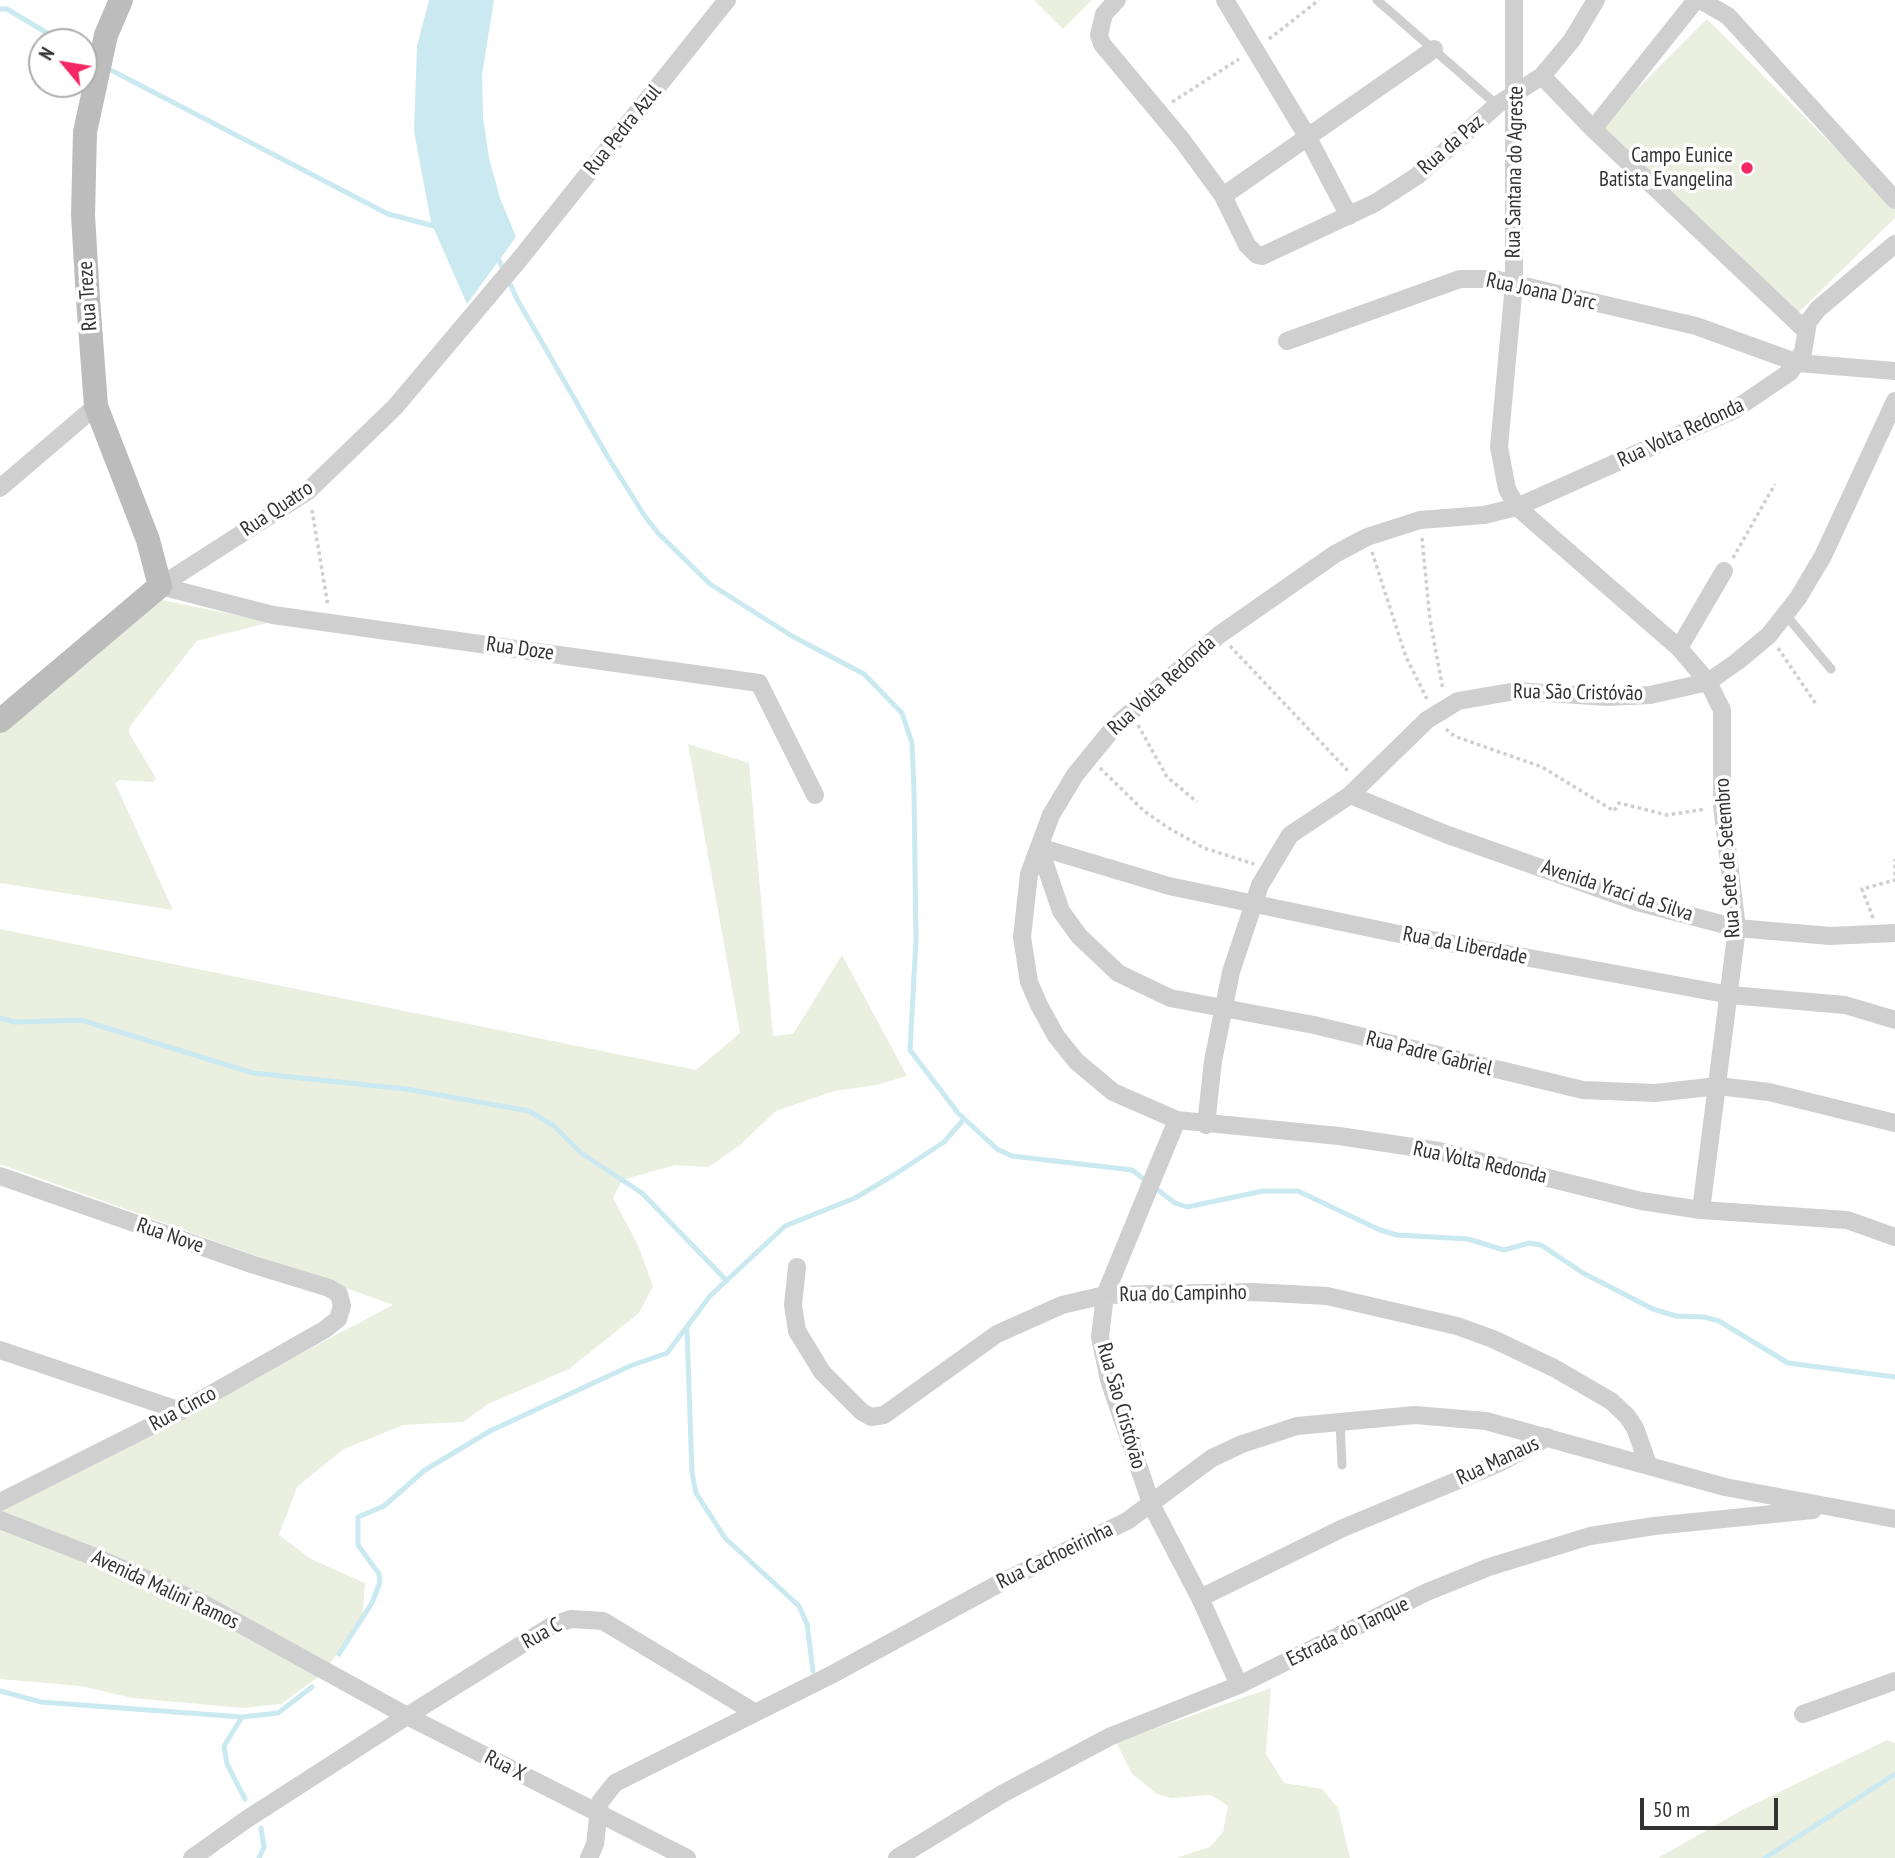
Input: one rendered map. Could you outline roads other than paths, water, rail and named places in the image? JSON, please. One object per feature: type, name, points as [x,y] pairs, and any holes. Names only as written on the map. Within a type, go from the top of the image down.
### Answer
[{"type":"street","name":"Rua Treze","points":[[121,0],[106,35],[85,132],[83,215],[96,406],[148,540],[160,586]]},
{"type":"street","name":"Rua Pedra Azul","points":[[519,260],[727,0]]},
{"type":"street","points":[[1117,0],[1104,15],[1101,24],[1102,44],[1223,196],[1434,49]]},
{"type":"street","points":[[1225,0],[1307,136],[1349,216]]},
{"type":"street","name":"Rua Santana do Agreste","points":[[1514,0],[1517,90],[1514,284],[1499,447],[1507,489],[1517,507]]},
{"type":"street","name":"Rua da Paz","points":[[1223,196],[1253,252],[1262,256],[1273,254],[1349,216],[1416,176],[1497,105],[1542,76],[1572,40],[1596,0]]},
{"type":"street","points":[[1593,129],[1698,0],[1728,16],[1895,200]]},
{"type":"street","points":[[1542,76],[1593,129],[1805,330]]},
{"type":"street","points":[[1895,244],[1818,309],[1805,330],[1805,344],[1797,363],[1895,371]]},
{"type":"street","name":"Rua Quatro","points":[[0,721],[160,586],[308,491],[395,407],[519,260]]},
{"type":"street","name":"Rua Joana D'arc","points":[[1287,341],[1460,279],[1494,279],[1696,326],[1797,363]]},
{"type":"street","name":"Rua Volta Redonda","points":[[1797,363],[1783,379],[1734,410],[1517,507],[1484,515],[1420,520],[1367,537],[1335,554],[1219,635],[1130,712],[1088,757],[1051,815],[1039,847],[1029,874],[1021,937],[1029,982],[1056,1036],[1096,1080],[1133,1102],[1177,1119],[1206,1125],[1339,1136],[1438,1151],[1497,1163],[1600,1193],[1701,1210],[1847,1220],[1895,1237]]},
{"type":"street","name":"Rua São Cristóvão","points":[[1206,1125],[1231,972],[1253,903],[1268,869],[1290,835],[1355,790],[1441,709],[1474,696],[1505,691],[1650,695],[1708,682],[1769,635],[1785,614],[1823,556],[1895,401]]},
{"type":"street","points":[[0,488],[96,406]]},
{"type":"street","name":"Rua Sete de Setembro","points":[[1517,507],[1679,648],[1708,682],[1722,710],[1722,806],[1737,928],[1701,1210]]},
{"type":"street","points":[[1679,648],[1724,571]]},
{"type":"street","name":"Rua Doze","points":[[160,586],[273,615],[331,621],[759,684],[815,795]]},
{"type":"street","name":"Avenida Yraci da Silva","points":[[1355,790],[1448,835],[1637,902],[1737,928],[1830,936],[1887,933]]},
{"type":"street","name":"Rua da Liberdade","points":[[1039,847],[1169,886],[1497,953],[1730,995],[1845,1005],[1895,1020]]},
{"type":"street","name":"Rua Padre Gabriel","points":[[1039,847],[1061,911],[1096,955],[1118,974],[1170,999],[1314,1025],[1583,1090],[1655,1093],[1718,1086],[1769,1092],[1895,1123]]},
{"type":"street","name":"Rua São Cristóvão","points":[[1177,1119],[1105,1295],[1100,1327],[1102,1357],[1152,1506],[1200,1598],[1239,1685]]},
{"type":"street","name":"Rua Nove","points":[[0,1177],[254,1265],[329,1288],[339,1294]]},
{"type":"street","name":"Rua do Campinho","points":[[797,1267],[793,1305],[797,1331],[822,1373],[862,1412],[871,1417],[884,1415],[997,1334],[1062,1305],[1105,1295],[1253,1292],[1327,1296],[1457,1326],[1493,1339],[1611,1401],[1635,1428],[1648,1464]]},
{"type":"street","name":"Rua Cinco","points":[[0,1503],[181,1411],[324,1330],[338,1319],[342,1306],[339,1294]]},
{"type":"street","points":[[0,1350],[181,1411]]},
{"type":"street","name":"Rua Cachoeirinha","points":[[597,1814],[600,1801],[615,1783],[1152,1506],[1191,1472],[1242,1444],[1297,1426],[1340,1420],[1445,1416],[1486,1421],[1548,1437]]},
{"type":"street","name":"Rua Manaus","points":[[1200,1598],[1343,1528],[1497,1464],[1548,1437],[1725,1487],[1895,1519]]},
{"type":"street","name":"Estrada do Tanque","points":[[897,1858],[1002,1794],[1111,1736],[1239,1685],[1427,1592],[1544,1548],[1590,1536],[1654,1526],[1833,1508]]},
{"type":"street","name":"Avenida Malini Ramos","points":[[0,1520],[202,1603],[324,1671]]},
{"type":"street","name":"Rua C","points":[[192,1858],[247,1819],[553,1625],[586,1617],[603,1621],[754,1712]]},
{"type":"street","name":"Rua X","points":[[324,1671],[597,1814],[687,1858]]},
{"type":"street","points":[[1803,1714],[1895,1681]]},
{"type":"street","points":[[589,1858],[595,1844],[597,1814]]},
{"type":"lane","points":[[1377,0],[1497,105]]},
{"type":"lane","points":[[1785,614],[1830,669]]},
{"type":"lane","points":[[1340,1420],[1342,1465]]},
{"type":"water","points":[[429,0],[494,0],[482,75],[483,117],[489,158],[500,198],[516,237],[467,304],[431,222],[414,131],[417,46]]},
{"type":"waterway","points":[[0,9],[7,9],[39,28]]},
{"type":"waterway","points":[[105,67],[388,214],[438,227]]},
{"type":"waterway","points":[[497,256],[517,299],[609,459],[658,533],[710,584],[792,636],[864,674],[902,713],[912,743],[914,791],[916,940],[910,1050],[958,1113],[997,1149],[1012,1156],[1132,1170],[1175,1203],[1187,1207],[1263,1191],[1298,1191],[1380,1230],[1397,1235],[1468,1239],[1504,1250],[1529,1243],[1541,1245],[1583,1273],[1653,1309],[1676,1316],[1704,1317],[1719,1321],[1788,1363],[1895,1377]]},
{"type":"waterway","points":[[0,1018],[14,1022],[81,1020],[253,1073],[406,1089],[529,1111],[554,1126],[581,1153],[642,1193],[727,1281]]},
{"type":"waterway","points":[[339,1654],[372,1603],[380,1582],[379,1574],[358,1545],[358,1517],[384,1506],[425,1470],[490,1431],[630,1366],[667,1353],[710,1296],[785,1226],[855,1198],[897,1173],[944,1142],[964,1119]]},
{"type":"waterway","points":[[687,1330],[692,1473],[696,1493],[725,1538],[799,1606],[807,1624],[813,1671]]},
{"type":"waterway","points":[[0,1691],[41,1702],[242,1717],[278,1713],[312,1687]]},
{"type":"waterway","points":[[242,1717],[224,1746],[227,1764],[245,1799]]},
{"type":"waterway","points":[[1765,1858],[1895,1774]]},
{"type":"waterway","points":[[259,1858],[264,1847],[261,1828]]},
{"type":"place","name":"Campo Eunice Batista Evangelina","points":[[1747,168]]}]
